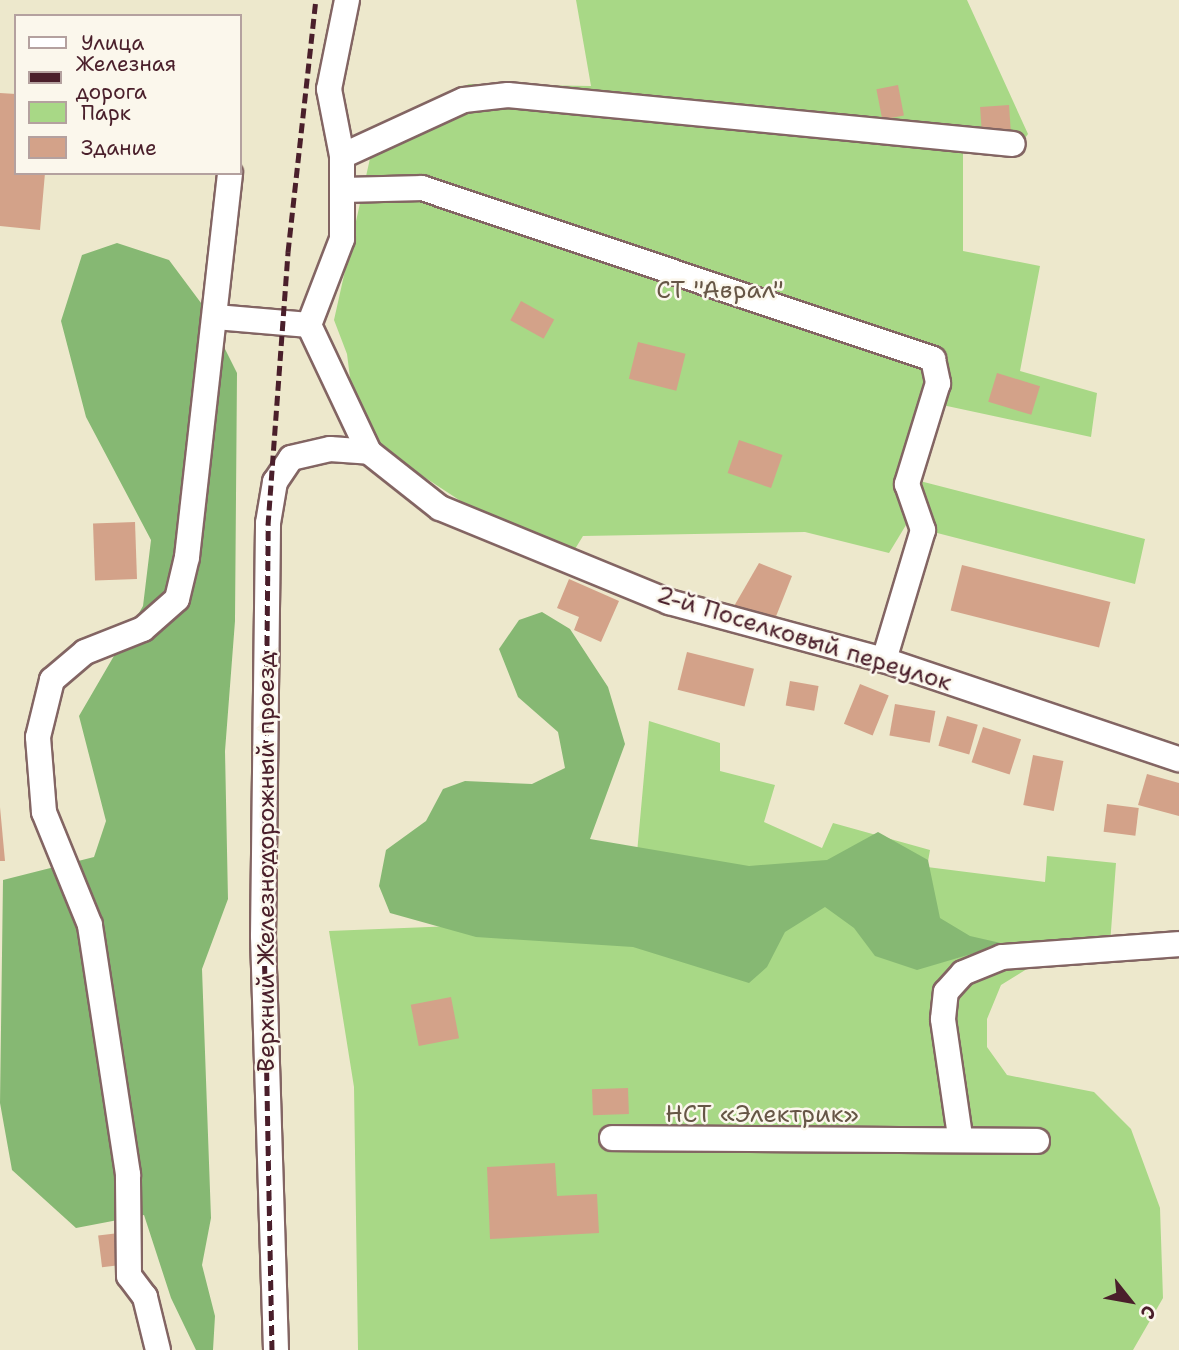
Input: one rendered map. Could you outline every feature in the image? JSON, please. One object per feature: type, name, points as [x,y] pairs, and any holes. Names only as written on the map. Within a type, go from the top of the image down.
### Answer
[{"type":"street","points":[[347,0],[329,89],[342,156],[345,190],[342,239],[309,325],[369,452]]},
{"type":"street","points":[[342,156],[464,100],[508,94],[1013,144]]},
{"type":"street","points":[[158,1350],[145,1297],[129,1276],[128,1174],[90,925],[44,812],[38,737],[52,680],[85,652],[143,629],[177,600],[216,317],[230,175]]},
{"type":"street","points":[[345,190],[422,188],[933,359],[939,383],[907,484],[923,530],[884,660]]},
{"type":"street","points":[[216,317],[309,325]]},
{"type":"street","name":"Верхний Железнодорожный проезд","points":[[276,1350],[263,936],[268,523],[275,482],[291,458],[330,449],[369,452]]},
{"type":"street","name":"2-й Поселковый переулок","points":[[369,452],[440,508],[669,602],[884,660],[1179,759]]},
{"type":"street","points":[[960,1136],[943,1019],[946,992],[963,973],[1002,957],[1179,944]]},
{"type":"street","points":[[612,1138],[960,1136],[1037,1141]]},
{"type":"green space","name":"СТ \"Аврал\"","points":[[576,0],[967,0],[1028,134],[1023,141],[963,139],[963,251],[1040,266],[1020,371],[1097,393],[1091,437],[933,403],[916,480],[1145,539],[1135,584],[906,525],[889,553],[805,532],[583,536],[575,549],[479,513],[357,433],[347,354],[334,320],[377,127],[469,84],[591,86]]},
{"type":"green space","points":[[117,243],[169,260],[204,307],[237,373],[235,621],[225,751],[228,899],[202,969],[211,1218],[202,1265],[215,1316],[213,1350],[196,1350],[171,1298],[144,1215],[76,1228],[12,1170],[0,1103],[3,880],[94,857],[106,821],[79,716],[143,606],[151,540],[86,417],[61,321],[82,255]]},
{"type":"green space","points":[[542,612],[570,629],[608,687],[625,744],[590,839],[749,866],[827,860],[878,832],[928,860],[940,918],[970,936],[1005,944],[917,970],[875,956],[854,928],[825,907],[785,932],[767,967],[749,983],[633,947],[476,937],[390,913],[379,886],[386,850],[426,821],[443,789],[465,781],[532,784],[565,768],[558,732],[518,697],[499,649],[519,620]]},
{"type":"green space","name":"НСТ «Электрик»","points":[[649,721],[720,743],[720,771],[775,785],[764,822],[822,848],[833,823],[930,850],[927,867],[1045,882],[1047,856],[1116,863],[1109,958],[1030,967],[1001,985],[987,1019],[987,1047],[1007,1075],[1094,1092],[1131,1129],[1160,1208],[1163,1298],[1133,1350],[358,1350],[354,1087],[329,931],[631,919]]},
{"type":"building","points":[[898,85],[904,115],[882,120],[876,89]]},
{"type":"building","points":[[0,93],[14,94],[14,175],[45,175],[40,230],[0,226]]},
{"type":"building","points":[[1009,105],[1011,132],[982,134],[980,107]]},
{"type":"building","points":[[521,301],[554,319],[544,339],[510,320]]},
{"type":"building","points":[[638,342],[686,354],[676,391],[629,379]]},
{"type":"building","points":[[997,373],[1040,386],[1031,415],[988,402]]},
{"type":"building","points":[[739,440],[782,455],[771,488],[728,473]]},
{"type":"building","points":[[135,522],[137,579],[95,580],[93,523]]},
{"type":"building","points":[[759,563],[792,576],[773,624],[733,608]]},
{"type":"building","points":[[962,565],[1110,602],[1099,648],[951,611]]},
{"type":"building","points":[[569,579],[619,601],[601,642],[574,630],[579,617],[557,608]]},
{"type":"building","points":[[687,652],[754,669],[745,707],[678,690]]},
{"type":"building","points":[[790,681],[819,686],[814,711],[786,706]]},
{"type":"building","points":[[860,684],[889,696],[873,735],[844,724]]},
{"type":"building","points":[[895,704],[935,711],[930,743],[889,736]]},
{"type":"building","points":[[947,716],[978,725],[969,755],[938,746]]},
{"type":"building","points":[[983,727],[1021,739],[1010,775],[972,762]]},
{"type":"building","points":[[1033,755],[1063,761],[1054,811],[1023,805]]},
{"type":"building","points":[[1147,774],[1179,783],[1179,816],[1138,805]]},
{"type":"building","points":[[1107,804],[1139,808],[1135,836],[1104,832]]},
{"type":"building","points":[[0,807],[5,861],[0,861]]},
{"type":"building","points":[[451,997],[459,1038],[419,1046],[411,1005]]},
{"type":"building","points":[[628,1088],[629,1114],[593,1115],[592,1089]]},
{"type":"building","points":[[555,1163],[557,1196],[597,1194],[599,1233],[490,1239],[487,1167]]},
{"type":"building","points":[[119,1233],[123,1265],[102,1267],[98,1236]]},
{"type":"railway","points":[[272,1350],[264,930],[268,525],[288,252],[316,0]]}]
